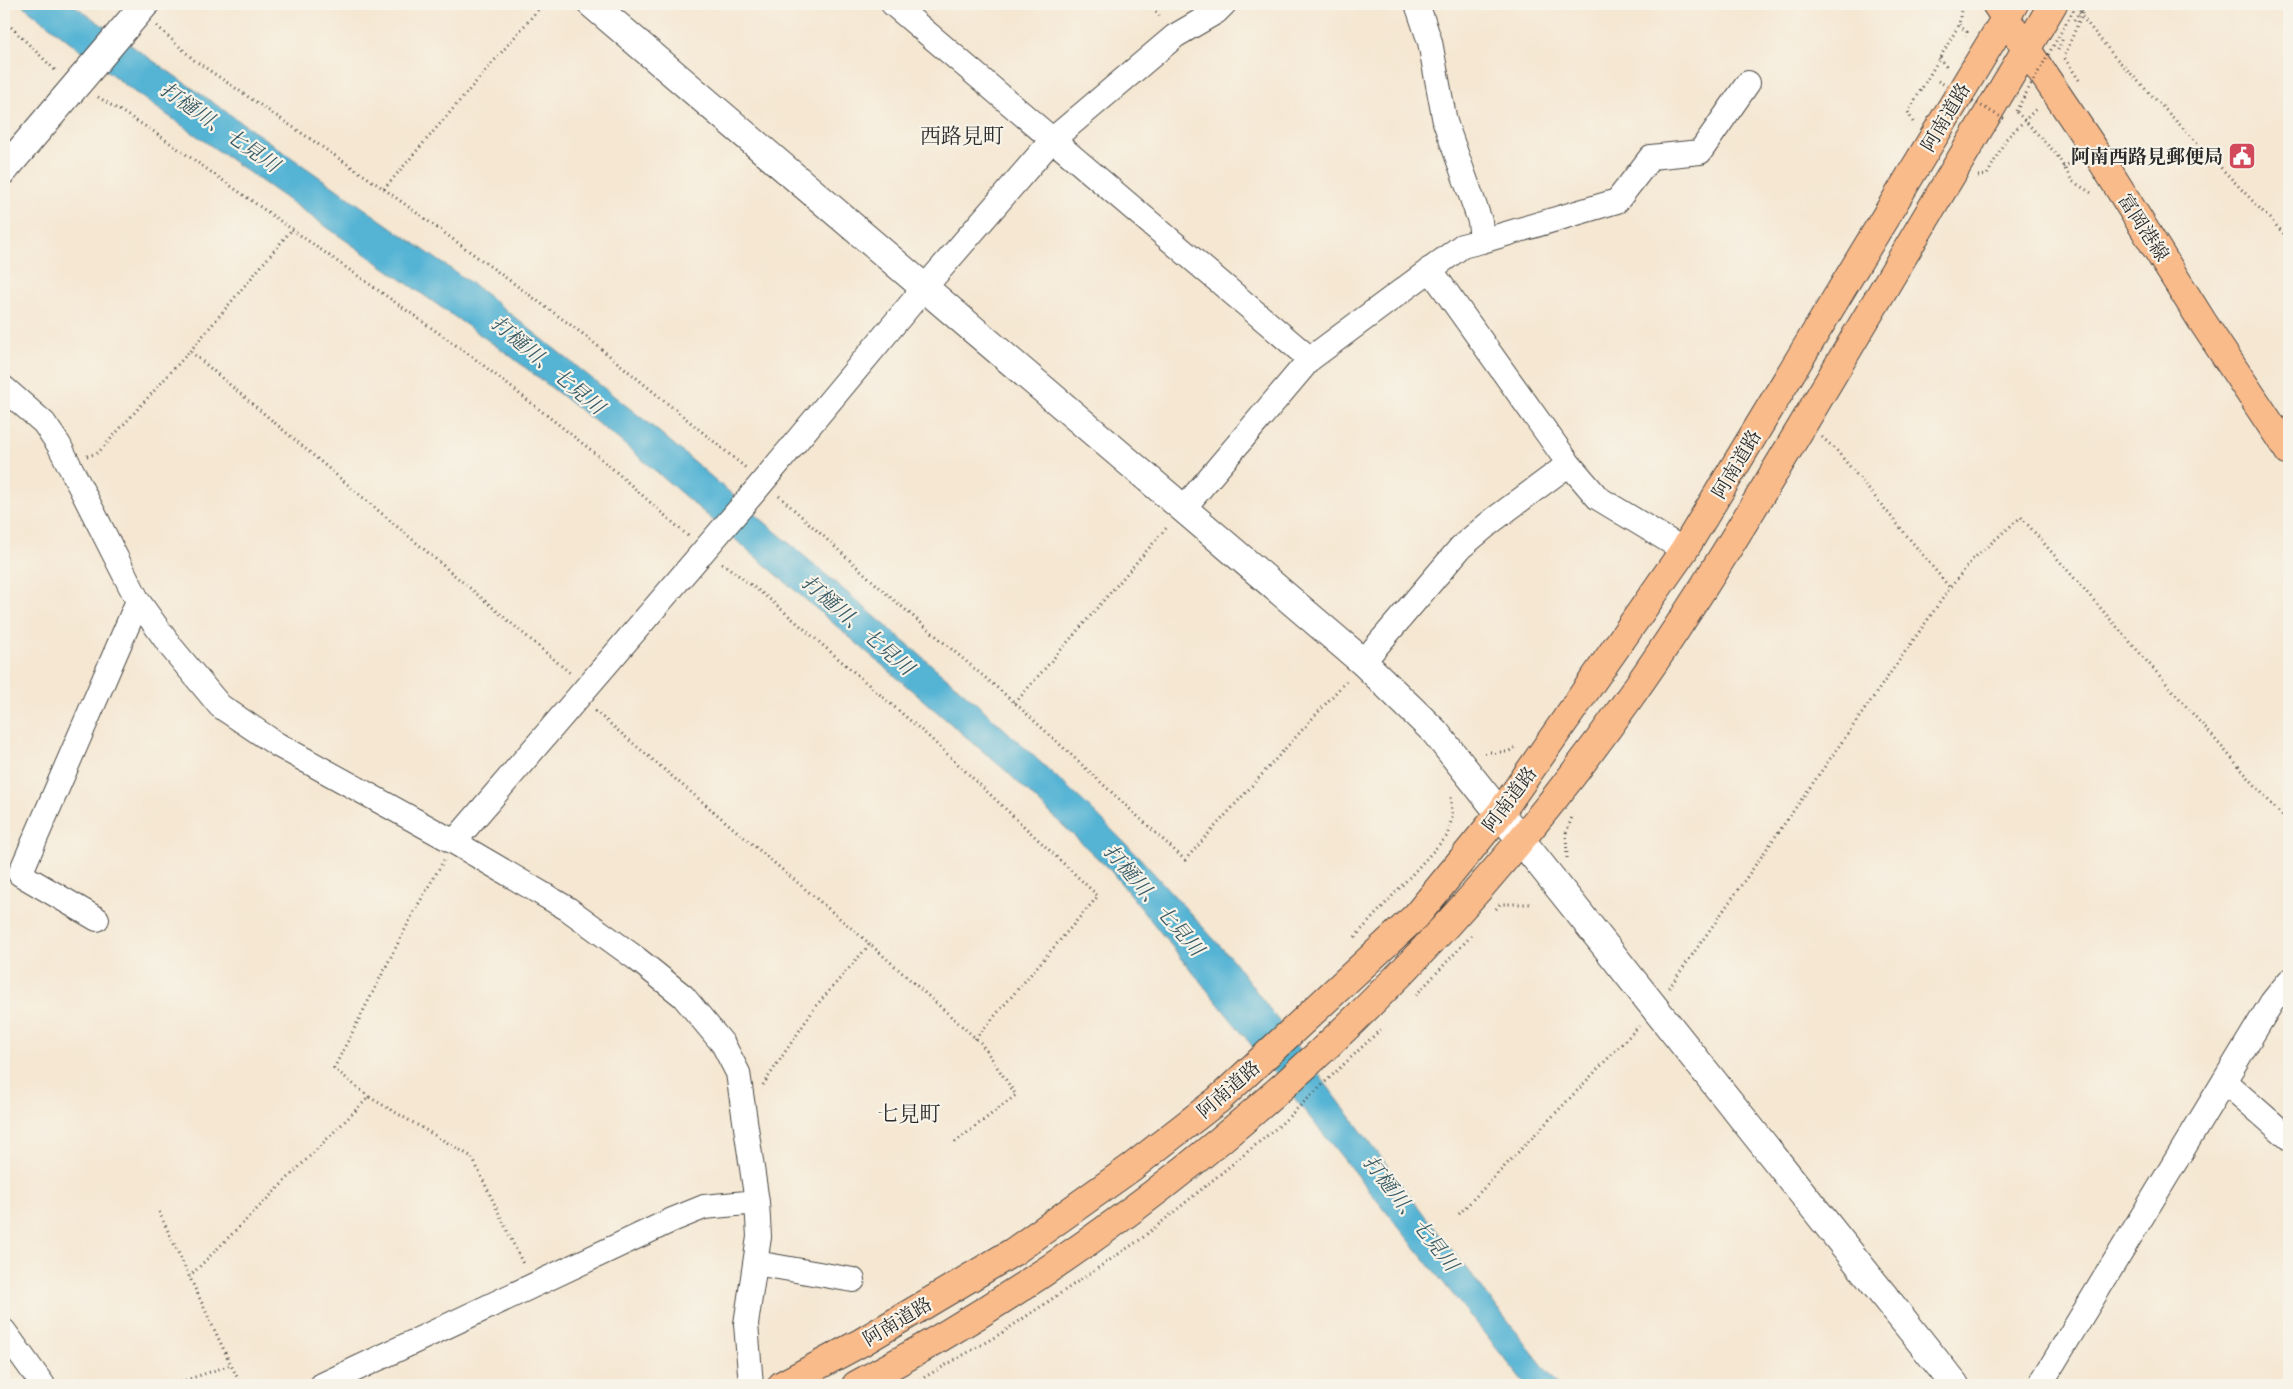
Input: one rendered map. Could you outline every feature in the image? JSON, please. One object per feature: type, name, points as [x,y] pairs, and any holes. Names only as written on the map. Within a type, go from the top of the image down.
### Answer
[{"type":"main road","name":"阿南道路","points":[[856,1385],[1016,1293],[1145,1199],[1264,1103],[1341,1051],[1520,841],[1629,699],[1726,554],[2026,49],[2068,5]]},
{"type":"main road","name":"阿南道路","points":[[782,1385],[862,1342],[1012,1252],[1132,1167],[1218,1100],[1416,916],[1501,812],[1684,550],[2005,8]]},
{"type":"main road","name":"富岡港線","points":[[2005,8],[2026,49],[2100,158],[2202,321],[2289,452]]},
{"type":"street","points":[[592,4],[1364,662],[1435,732],[1501,812],[1520,841],[1955,1385]]},
{"type":"street","points":[[893,4],[1310,359]]},
{"type":"street","points":[[454,842],[759,487],[925,287],[1052,140],[1175,36],[1216,12],[1224,4]]},
{"type":"street","points":[[1417,4],[1430,42],[1445,122],[1480,221],[1482,241]]},
{"type":"street","points":[[4,170],[139,11]]},
{"type":"street","points":[[1183,509],[1310,359],[1462,246],[1617,201],[1651,157],[1700,152],[1748,84]]},
{"type":"street","points":[[1430,269],[1569,464],[1598,498],[1684,550]]},
{"type":"street","points":[[4,388],[44,423],[68,461],[138,601],[171,646],[220,706],[278,745],[454,842],[568,909],[684,996],[723,1044],[738,1073],[757,1202],[759,1237],[746,1324],[751,1385]]},
{"type":"street","points":[[1364,662],[1461,547],[1492,521],[1569,464]]},
{"type":"street","points":[[97,920],[20,874],[138,601]]},
{"type":"street","points":[[2040,1385],[2272,1002],[2289,981]]},
{"type":"street","points":[[2225,1082],[2289,1138]]},
{"type":"street","points":[[322,1385],[533,1285],[704,1207],[757,1202]]},
{"type":"street","points":[[756,1263],[853,1280]]},
{"type":"street","points":[[4,1331],[43,1385]]},
{"type":"path","points":[[384,189],[543,4]]},
{"type":"path","points":[[1913,122],[1908,112],[1959,25],[1962,4]]},
{"type":"path","points":[[2064,57],[2057,50],[2085,4]]},
{"type":"path","points":[[2057,154],[2016,111],[2068,5],[2081,12],[2114,56],[2289,239]]},
{"type":"path","points":[[139,11],[194,60],[384,189],[584,334],[759,487],[1016,703],[1186,860],[1364,662]]},
{"type":"path","points":[[2069,47],[2081,12]]},
{"type":"path","points":[[4,20],[78,84],[153,132],[293,228],[474,358],[596,454],[705,548],[767,597],[928,736],[1098,896],[976,1039]]},
{"type":"path","points":[[1959,25],[1967,32],[1964,38]]},
{"type":"path","points":[[1938,81],[2006,120]]},
{"type":"path","points":[[1977,176],[1987,175],[2006,139],[2038,108]]},
{"type":"path","points":[[1908,130],[1916,117]]},
{"type":"path","points":[[68,461],[98,453],[190,351],[293,228]]},
{"type":"path","points":[[190,351],[582,691],[981,1043],[1016,1095],[954,1143]]},
{"type":"path","points":[[1804,422],[1837,451],[1950,588]]},
{"type":"path","points":[[1016,703],[1183,509]]},
{"type":"path","points":[[1458,1214],[1655,1010],[1950,588],[1973,559],[2021,517],[2289,824]]},
{"type":"path","points":[[1485,752],[1508,752],[1520,744]]},
{"type":"path","points":[[1350,942],[1447,836],[1452,818],[1451,796]]},
{"type":"path","points":[[1567,858],[1566,833],[1573,815]]},
{"type":"path","points":[[454,842],[416,910],[334,1068],[369,1097],[472,1157],[533,1285]]},
{"type":"path","points":[[1494,911],[1500,904],[1530,904]]},
{"type":"path","points":[[1413,998],[1474,933]]},
{"type":"path","points":[[743,1102],[754,1098],[816,1006],[870,944]]},
{"type":"path","points":[[1280,1124],[1341,1051],[1385,1026]]},
{"type":"path","points":[[189,1277],[369,1097]]},
{"type":"path","points":[[159,1212],[241,1385]]},
{"type":"path","points":[[171,1385],[231,1364]]},
{"type":"water","name":"打樋川、七見川","points":[[21,4],[72,4],[478,288],[658,431],[975,702],[1088,806],[1137,855],[1232,959],[1428,1220],[1558,1385],[1526,1385],[1111,871],[1006,771],[618,439],[509,355],[133,91]]},
{"type":"place","name":"阿南西路見郵便局","points":[[2242,156]]},
{"type":"district","name":"西路見町","points":[[962,136]]},
{"type":"district","name":"七見町","points":[[909,1114]]}]
